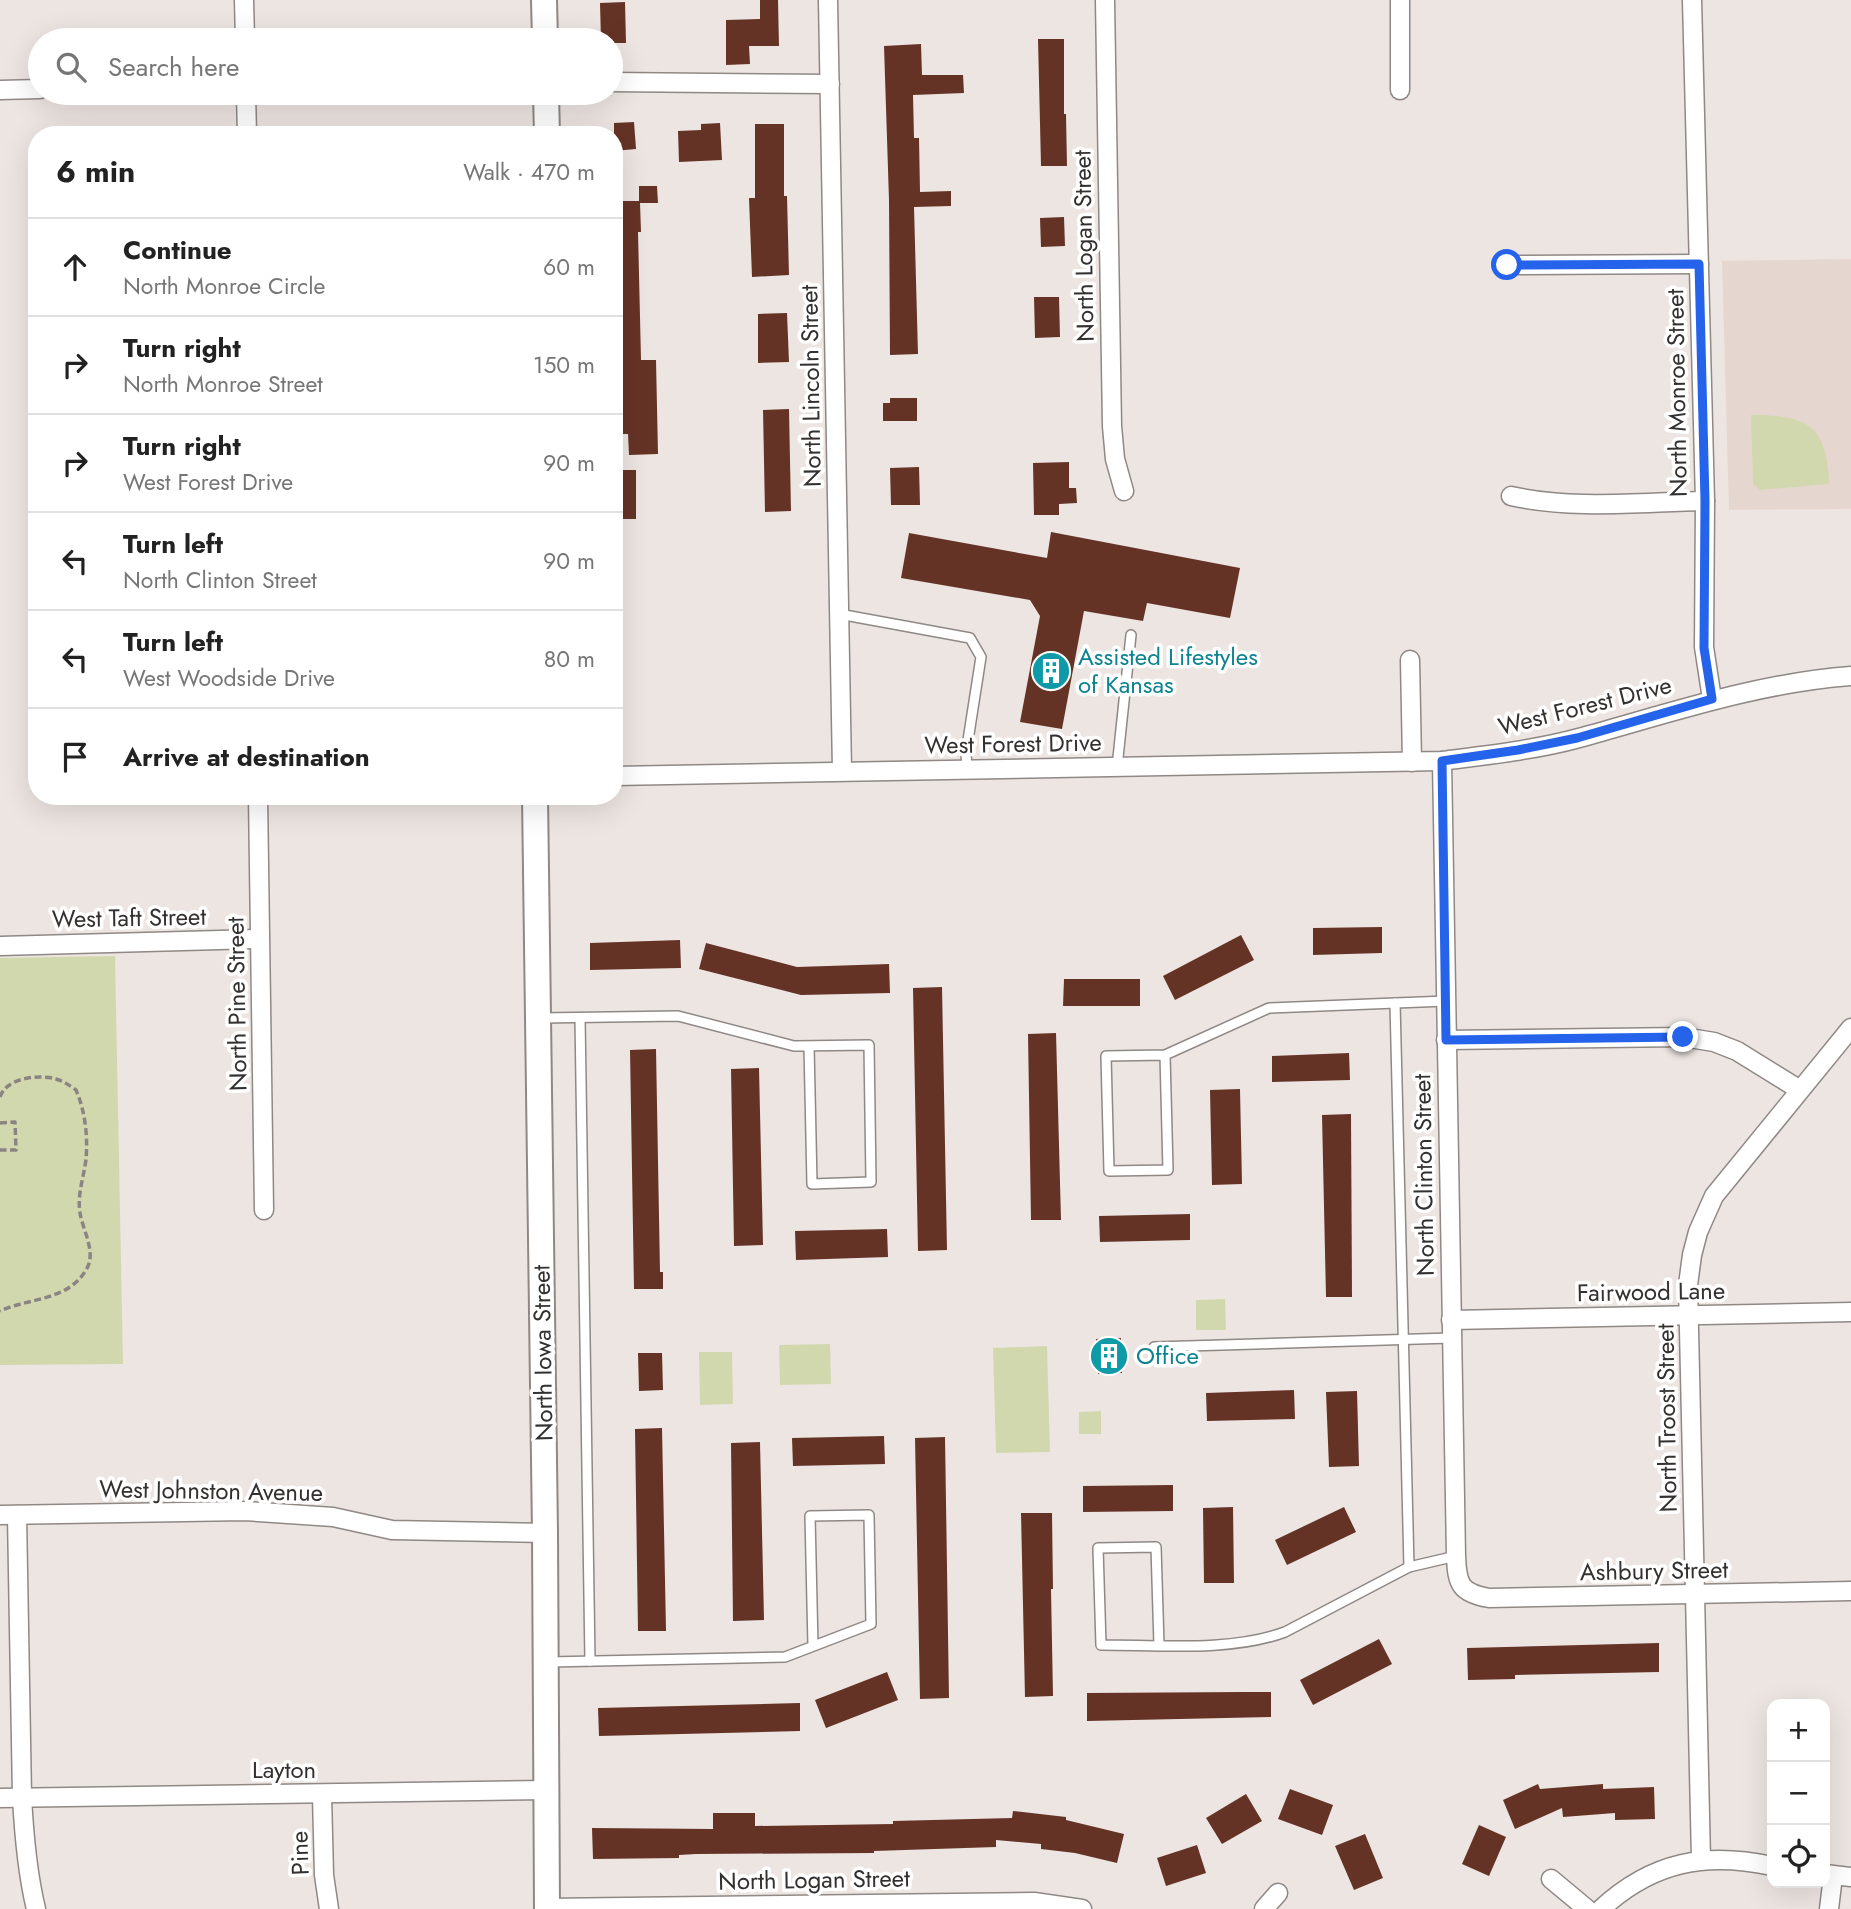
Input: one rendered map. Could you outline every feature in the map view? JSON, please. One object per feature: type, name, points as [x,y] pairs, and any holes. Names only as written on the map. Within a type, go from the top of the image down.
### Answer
[{"type":"street","points":[[244,0],[245,28]]},
{"type":"street","points":[[544,0],[545,28]]},
{"type":"street","name":"North Lincoln Street","points":[[828,0],[842,771]]},
{"type":"street","name":"North Logan Street","points":[[1105,0],[1112,426],[1115,459],[1124,491]]},
{"type":"street","points":[[1400,0],[1400,90]]},
{"type":"street","name":"North Monroe Street","points":[[1692,0],[1705,501],[1704,648],[1712,699]]},
{"type":"street","points":[[623,82],[830,84]]},
{"type":"street","points":[[0,90],[28,89]]},
{"type":"street","points":[[246,105],[247,126]]},
{"type":"street","points":[[546,105],[547,126]]},
{"type":"street","points":[[1507,265],[1699,264]]},
{"type":"street","points":[[1511,496],[1534,501],[1582,503],[1705,501]]},
{"type":"street","points":[[1410,660],[1412,762]]},
{"type":"street","name":"West Forest Drive","points":[[623,776],[1442,761],[1577,738],[1712,699],[1764,688],[1851,676]]},
{"type":"street","name":"North Clinton Street","points":[[1442,761],[1456,1556],[1461,1587]]},
{"type":"street","name":"North Pine Street","points":[[258,805],[264,1210]]},
{"type":"street","name":"North Iowa Street","points":[[535,805],[547,1909]]},
{"type":"street","name":"West Taft Street","points":[[0,946],[259,939]]},
{"type":"street","name":"North Troost Street","points":[[1701,1860],[1688,1285],[1692,1255],[1698,1232],[1714,1196],[1851,1028]]},
{"type":"street","points":[[1446,1040],[1683,1037],[1714,1042],[1737,1051],[1800,1090]]},
{"type":"street","name":"Fairwood Lane","points":[[1451,1329],[1689,1315],[1851,1312]]},
{"type":"street","name":"West Johnston Avenue","points":[[9,1515],[245,1511],[333,1517],[392,1530],[545,1533]]},
{"type":"street","points":[[9,1515],[22,1797],[26,1853],[36,1909]]},
{"type":"street","name":"Ashbury Street","points":[[1461,1587],[1472,1595],[1489,1598],[1851,1591]]},
{"type":"street","name":"Layton","points":[[0,1798],[547,1790]]},
{"type":"street","name":"Pine","points":[[322,1795],[324,1875],[329,1909]]},
{"type":"street","points":[[1601,1909],[1620,1894],[1661,1871],[1683,1863],[1718,1858],[1767,1865]]},
{"type":"street","points":[[1829,1909],[1836,1876]]},
{"type":"street","points":[[1551,1879],[1587,1909]]},
{"type":"street","points":[[1264,1909],[1278,1893]]},
{"type":"street","name":"North Logan Street","points":[[547,1909],[1034,1902],[1082,1909]]},
{"type":"lane","points":[[839,614],[970,638],[981,657],[967,769]]},
{"type":"lane","points":[[1117,767],[1131,635]]},
{"type":"lane","points":[[1165,1055],[1168,1170],[1109,1171],[1106,1056],[1165,1055],[1269,1007],[1446,1001]]},
{"type":"lane","points":[[1395,1003],[1409,1567]]},
{"type":"lane","points":[[539,1018],[678,1016],[794,1046],[869,1045],[871,1182],[812,1184],[809,1046]]},
{"type":"lane","points":[[580,1018],[590,1661]]},
{"type":"lane","points":[[1154,1347],[1402,1339],[1451,1329]]},
{"type":"lane","points":[[546,1662],[785,1657],[871,1624],[869,1515],[810,1516],[813,1646]]},
{"type":"lane","points":[[1158,1645],[1156,1547],[1098,1548],[1101,1645],[1158,1645],[1242,1644],[1264,1640],[1285,1632],[1409,1567],[1456,1556]]},
{"type":"path","points":[[0,1097],[2,1090],[13,1083],[33,1078],[54,1078],[76,1090],[85,1121],[86,1159],[79,1198],[90,1259],[86,1271],[51,1298],[0,1311]]},
{"type":"path","points":[[0,1123],[15,1122],[16,1150],[0,1150]]},
{"type":"shaded area","points":[[1851,259],[1851,509],[1729,510],[1722,261]]},
{"type":"green space","points":[[1751,415],[1787,417],[1811,427],[1824,448],[1829,484],[1760,490],[1753,484]]},
{"type":"green space","points":[[115,956],[123,1364],[0,1365],[0,958]]},
{"type":"green space","points":[[1225,1299],[1226,1330],[1196,1330],[1196,1300]]},
{"type":"green space","points":[[830,1344],[831,1384],[780,1385],[779,1345]]},
{"type":"green space","points":[[1047,1346],[1050,1452],[996,1453],[993,1348]]},
{"type":"green space","points":[[699,1352],[732,1352],[733,1404],[700,1405]]},
{"type":"green space","points":[[1101,1411],[1101,1434],[1079,1434],[1079,1412]]},
{"type":"building","points":[[760,0],[778,0],[779,46],[749,46],[750,64],[726,65],[726,20],[760,19]]},
{"type":"building","points":[[625,2],[626,43],[623,43],[623,28],[601,28],[600,3]]},
{"type":"building","points":[[1038,39],[1064,39],[1067,166],[1041,166]]},
{"type":"building","points":[[921,44],[922,75],[963,75],[964,93],[913,95],[914,138],[919,138],[920,192],[951,191],[951,206],[914,207],[918,354],[890,355],[884,46]]},
{"type":"building","points":[[634,122],[636,149],[623,150],[623,126],[614,126],[614,123]]},
{"type":"building","points":[[720,123],[722,160],[679,162],[678,131],[701,130],[701,124]]},
{"type":"building","points":[[755,124],[784,124],[784,196],[787,196],[789,275],[752,277],[749,198],[755,198]]},
{"type":"building","points":[[639,186],[657,186],[658,203],[640,203],[641,232],[638,232],[641,360],[656,360],[658,454],[629,455],[628,434],[623,434],[623,201],[639,201]]},
{"type":"building","points":[[1064,217],[1065,246],[1041,247],[1040,218]]},
{"type":"building","points":[[1034,297],[1059,297],[1060,337],[1035,338]]},
{"type":"building","points":[[787,313],[789,362],[758,363],[758,314]]},
{"type":"building","points":[[890,398],[917,398],[917,421],[883,421],[883,403],[890,403]]},
{"type":"building","points":[[789,409],[791,511],[765,512],[763,410]]},
{"type":"building","points":[[1069,462],[1069,488],[1076,488],[1077,503],[1059,504],[1059,515],[1034,515],[1033,463]]},
{"type":"building","points":[[919,467],[920,505],[891,505],[890,468]]},
{"type":"building","points":[[623,470],[636,470],[636,519],[623,519]]},
{"type":"building","name":"Assisted Lifestyles of Kansas","points":[[1051,532],[1240,568],[1230,618],[1147,603],[1143,621],[1084,611],[1062,729],[1020,722],[1040,616],[1030,600],[901,578],[909,533],[1047,558]]},
{"type":"building","points":[[1382,927],[1382,953],[1313,955],[1313,928]]},
{"type":"building","points":[[1241,935],[1254,960],[1175,1000],[1163,976]]},
{"type":"building","points":[[680,940],[681,968],[590,970],[590,943]]},
{"type":"building","points":[[706,943],[797,967],[889,964],[890,993],[801,995],[699,969]]},
{"type":"building","points":[[1064,979],[1140,979],[1140,1006],[1063,1006]]},
{"type":"building","points":[[942,987],[947,1250],[918,1251],[913,988]]},
{"type":"building","points":[[1056,1033],[1061,1220],[1031,1220],[1028,1034]]},
{"type":"building","points":[[656,1049],[660,1272],[663,1272],[663,1289],[634,1289],[630,1050]]},
{"type":"building","points":[[1349,1053],[1350,1080],[1272,1082],[1272,1056]]},
{"type":"building","points":[[759,1068],[763,1245],[734,1246],[731,1069]]},
{"type":"building","points":[[1240,1089],[1242,1184],[1212,1185],[1210,1090]]},
{"type":"building","points":[[1351,1114],[1352,1297],[1326,1297],[1322,1115]]},
{"type":"building","points":[[1190,1214],[1190,1240],[1100,1242],[1099,1216]]},
{"type":"building","points":[[887,1229],[888,1257],[796,1260],[795,1231]]},
{"type":"building","name":"Office","points":[[1121,1338],[1122,1373],[1098,1374],[1096,1339]]},
{"type":"building","points":[[638,1353],[662,1353],[663,1390],[639,1391]]},
{"type":"building","points":[[1294,1390],[1295,1419],[1207,1421],[1206,1393]]},
{"type":"building","points":[[1357,1391],[1359,1466],[1329,1467],[1326,1392]]},
{"type":"building","points":[[662,1428],[666,1631],[638,1631],[635,1429]]},
{"type":"building","points":[[884,1436],[885,1464],[793,1466],[792,1438]]},
{"type":"building","points":[[945,1437],[949,1698],[920,1699],[915,1438]]},
{"type":"building","points":[[760,1442],[764,1620],[733,1621],[731,1443]]},
{"type":"building","points":[[1173,1485],[1173,1511],[1083,1512],[1083,1486]]},
{"type":"building","points":[[1233,1507],[1234,1583],[1204,1583],[1203,1508]]},
{"type":"building","points":[[1344,1507],[1356,1532],[1287,1565],[1275,1540]]},
{"type":"building","points":[[1021,1513],[1052,1513],[1053,1696],[1025,1697]]},
{"type":"building","points":[[1379,1639],[1392,1664],[1313,1705],[1300,1680]]},
{"type":"building","points":[[1659,1643],[1659,1672],[1515,1675],[1515,1679],[1468,1680],[1467,1648]]},
{"type":"building","points":[[887,1672],[898,1700],[826,1728],[815,1700]]},
{"type":"building","points":[[1271,1692],[1271,1717],[1087,1721],[1087,1693]]},
{"type":"building","points":[[800,1703],[800,1731],[599,1736],[598,1708]]},
{"type":"building","points":[[1538,1784],[1540,1789],[1603,1784],[1603,1789],[1654,1787],[1655,1819],[1615,1820],[1615,1813],[1563,1817],[1562,1808],[1515,1829],[1503,1800]]},
{"type":"building","points":[[1290,1789],[1333,1805],[1322,1835],[1278,1819]]},
{"type":"building","points":[[1246,1794],[1262,1821],[1222,1844],[1206,1818]]},
{"type":"building","points":[[1013,1811],[1066,1817],[1066,1820],[1124,1834],[1117,1863],[1075,1853],[1041,1849],[1041,1844],[996,1840],[996,1847],[874,1853],[696,1854],[679,1855],[679,1858],[593,1859],[592,1828],[713,1829],[713,1813],[755,1813],[755,1826],[893,1824],[893,1821],[1012,1818]]},
{"type":"building","points":[[1479,1825],[1506,1837],[1489,1876],[1462,1864]]},
{"type":"building","points":[[1365,1834],[1383,1878],[1354,1890],[1335,1846]]},
{"type":"building","points":[[1197,1845],[1206,1873],[1166,1886],[1157,1858]]},
{"type":"place","name":"Assisted Lifestyles of Kansas","points":[[1051,671]]},
{"type":"place","name":"Office","points":[[1109,1356]]},
{"type":"route","points":[[1507,265],[1699,264],[1705,501],[1704,648],[1712,699],[1577,738],[1442,761],[1446,1040],[1683,1037]]}]
